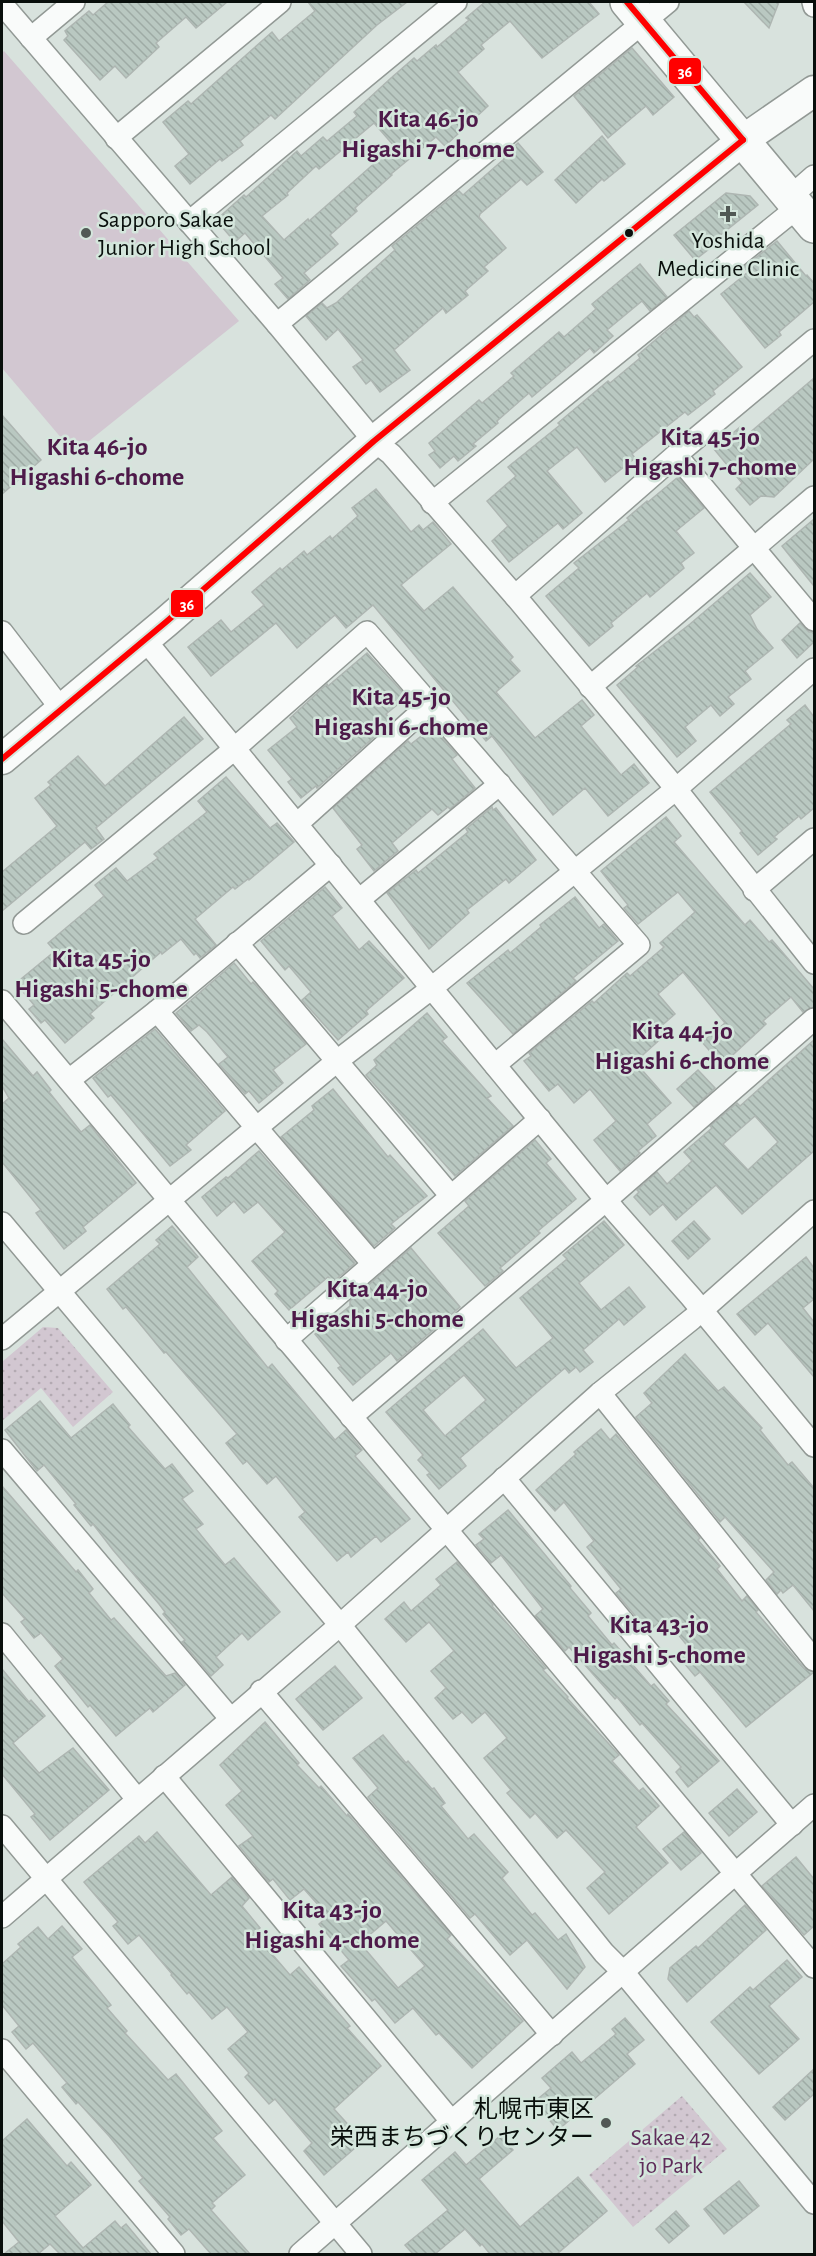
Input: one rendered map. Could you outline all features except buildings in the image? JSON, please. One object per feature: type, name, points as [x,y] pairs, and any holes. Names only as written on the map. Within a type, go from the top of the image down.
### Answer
[{"type":"main road","points":[[646,8],[744,140],[804,201]]},
{"type":"street","points":[[31,38],[74,2]]},
{"type":"street","points":[[116,138],[280,2]]},
{"type":"street","points":[[189,222],[456,2]]},
{"type":"street","points":[[2,4],[277,324],[374,441],[391,454],[514,596],[676,789],[814,963]]},
{"type":"street","points":[[277,324],[646,8]]},
{"type":"street","points":[[2,759],[145,640],[374,441],[744,140],[814,91]]},
{"type":"street","points":[[432,503],[804,201]]},
{"type":"street","points":[[514,596],[676,455],[814,340]]},
{"type":"street","points":[[676,455],[814,620]]},
{"type":"street","points":[[590,687],[814,497]]},
{"type":"street","points":[[2,632],[62,710]]},
{"type":"street","points":[[24,923],[235,749],[367,632],[639,945],[495,1065]]},
{"type":"street","points":[[145,640],[433,987],[606,1200],[814,1446]]},
{"type":"street","points":[[2,1340],[337,1060],[433,987],[676,789],[814,669]]},
{"type":"street","points":[[297,824],[430,704]]},
{"type":"street","points":[[360,899],[500,784]]},
{"type":"street","points":[[754,890],[814,839]]},
{"type":"street","points":[[69,1080],[157,1011],[331,865]]},
{"type":"street","points":[[237,943],[451,1196]]},
{"type":"street","points":[[2,1001],[814,1967]]},
{"type":"street","points":[[157,1011],[374,1264]]},
{"type":"street","points":[[351,1417],[814,1019]]},
{"type":"street","points":[[286,1340],[540,1119]]},
{"type":"street","points":[[2,1223],[340,1625],[604,1953],[623,1972],[814,2203]]},
{"type":"street","points":[[2,1917],[340,1625],[600,1393],[811,1223]]},
{"type":"street","points":[[600,1393],[814,1660]]},
{"type":"street","points":[[2,1450],[230,1719]]},
{"type":"street","points":[[504,1478],[792,1825]]},
{"type":"street","points":[[2,1634],[137,1799]]},
{"type":"street","points":[[261,1691],[552,2034]]},
{"type":"street","points":[[164,1776],[452,2122]]},
{"type":"street","points":[[300,2254],[814,1805]]},
{"type":"street","points":[[2,1826],[362,2254]]},
{"type":"street","points":[[2,2050],[174,2254]]},
{"type":"green space","points":[[4,51],[239,321],[74,453],[2,368],[2,53]]},
{"type":"green space","points":[[43,1327],[58,1328],[113,1392],[73,1427],[41,1388],[2,1421],[2,1362]]},
{"type":"green space","name":"Sakae 42 jo Park","points":[[682,2096],[727,2149],[633,2227],[589,2175]]},
{"type":"transit line","name":"36","points":[[627,2],[743,140]]},
{"type":"transit line","name":"36","points":[[2,759],[166,622],[374,441],[743,140]]},
{"type":"place","name":"Yoshida Medicine Clinic","points":[[728,214]]},
{"type":"place","name":"Sapporo Sakae Junior High School","points":[[86,233]]},
{"type":"place","name":"札幌市東区 栄西まちづくりセンター","points":[[606,2123]]},
{"type":"district","name":"Kita 46-jo Higashi 7-chome","points":[[428,133]]},
{"type":"district","name":"Kita 45-jo Higashi 7-chome","points":[[710,451]]},
{"type":"district","name":"Kita 46-jo Higashi 6-chome","points":[[97,460]]},
{"type":"district","name":"Kita 45-jo Higashi 6-chome","points":[[401,711]]},
{"type":"district","name":"Kita 45-jo Higashi 5-chome","points":[[101,973]]},
{"type":"district","name":"Kita 44-jo Higashi 6-chome","points":[[682,1045]]},
{"type":"district","name":"Kita 44-jo Higashi 5-chome","points":[[377,1303]]},
{"type":"district","name":"Kita 43-jo Higashi 5-chome","points":[[659,1639]]},
{"type":"district","name":"Kita 43-jo Higashi 4-chome","points":[[332,1924]]}]
